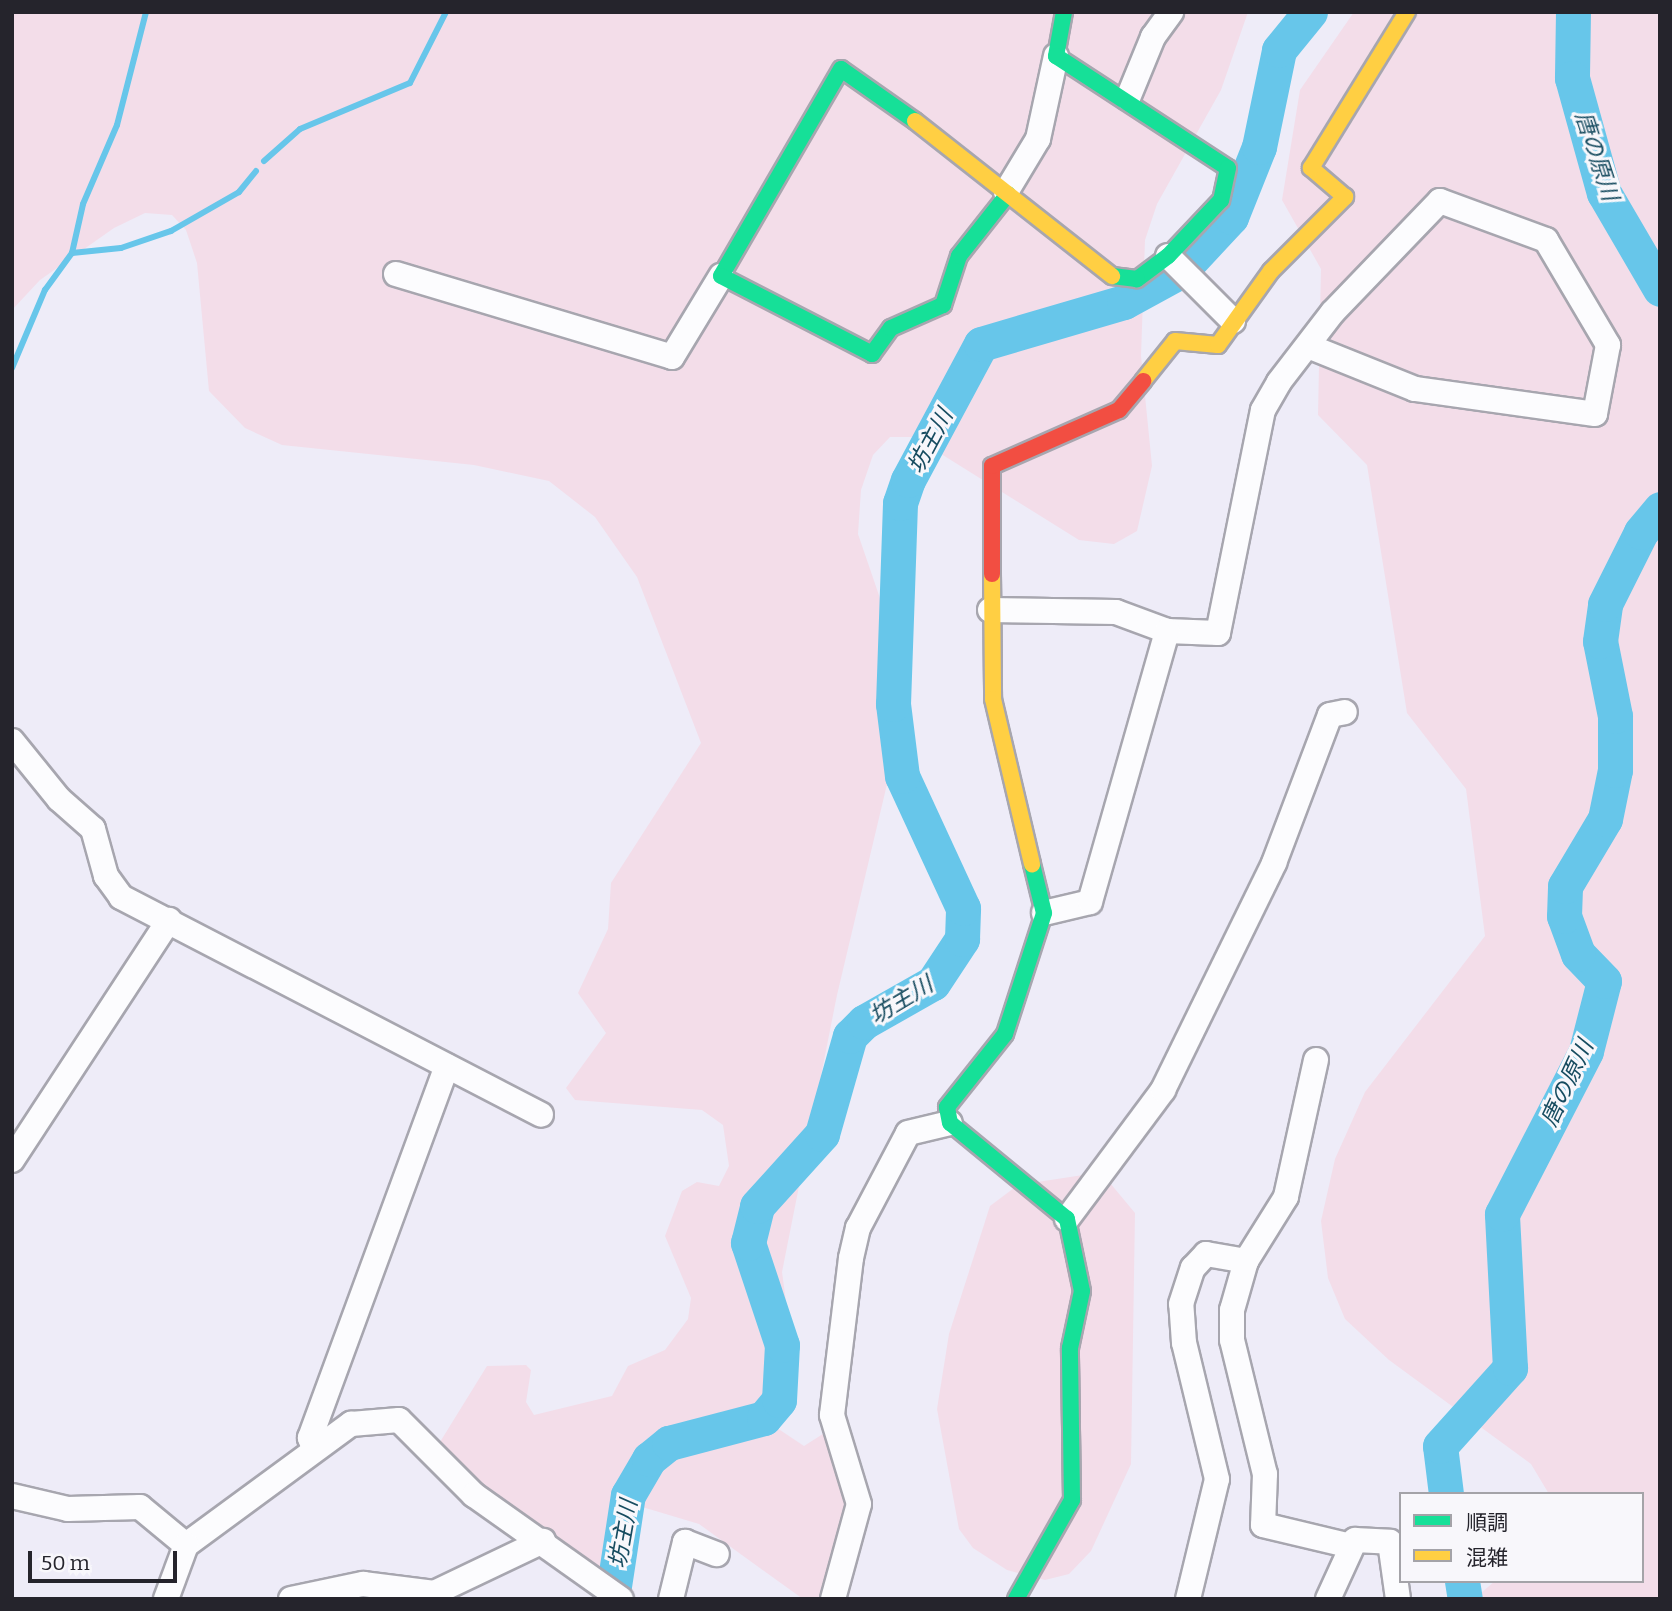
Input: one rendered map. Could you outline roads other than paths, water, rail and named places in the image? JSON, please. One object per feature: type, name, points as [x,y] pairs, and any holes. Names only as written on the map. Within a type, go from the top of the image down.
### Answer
[{"type":"street","points":[[721,275],[873,354],[891,328],[943,305],[959,257],[1007,193],[1038,139],[1064,12]]},
{"type":"street","points":[[1128,99],[1153,37],[1171,12]]},
{"type":"street","points":[[1016,1599],[1072,1500],[1070,1348],[1082,1291],[1067,1219],[950,1123],[947,1107],[1005,1034],[1044,913],[993,699],[990,610],[992,466],[1096,424],[1119,410],[1175,341],[1217,345],[1270,271],[1345,197],[1311,168],[1315,157],[1408,12]]},
{"type":"street","points":[[397,274],[672,357],[841,69],[1007,193],[1110,276],[1137,279],[1168,256],[1221,201],[1228,168],[1128,99],[1056,56]]},
{"type":"street","points":[[990,610],[1116,612],[1167,631],[1218,633],[1263,410],[1308,346],[1440,201],[1451,200],[1546,240],[1608,345],[1595,414],[1415,389],[1308,346]]},
{"type":"street","points":[[1168,256],[1233,321]]},
{"type":"street","points":[[1044,913],[1090,902],[1167,631]]},
{"type":"street","points":[[1067,1219],[1163,1090],[1274,863],[1330,715],[1345,712]]},
{"type":"street","points":[[12,741],[59,799],[93,829],[106,876],[121,897],[541,1115]]},
{"type":"street","points":[[12,1160],[169,920]]},
{"type":"street","points":[[1316,1060],[1286,1197],[1246,1261],[1232,1310],[1232,1340],[1265,1474],[1263,1525],[1351,1546]]},
{"type":"street","points":[[314,1448],[310,1438],[447,1066]]},
{"type":"street","points":[[832,1599],[859,1504],[832,1415],[853,1248],[908,1133],[950,1123]]},
{"type":"street","points":[[1188,1599],[1217,1479],[1184,1343],[1181,1304],[1193,1268],[1206,1254],[1246,1261]]},
{"type":"street","points":[[166,1599],[186,1545],[314,1448],[351,1424],[399,1420],[474,1494],[612,1592]]},
{"type":"street","points":[[12,1496],[68,1509],[140,1507],[186,1545]]},
{"type":"street","points":[[1328,1599],[1355,1540],[1390,1542],[1398,1599]]},
{"type":"street","points":[[291,1599],[378,1593],[434,1593],[453,1588],[543,1541]]},
{"type":"street","points":[[671,1599],[685,1542],[717,1554]]},
{"type":"waterway","points":[[72,253],[83,204],[117,125],[146,12]]},
{"type":"waterway","points":[[264,161],[300,129],[410,83],[446,12]]},
{"type":"waterway","name":"坊主川","points":[[1190,261],[1231,217],[1259,147],[1279,50],[1310,12]]},
{"type":"waterway","name":"唐の原川","points":[[1573,12],[1572,78],[1604,193],[1660,289]]},
{"type":"waterway","points":[[12,368],[45,290],[72,253],[121,248],[171,231],[239,192],[256,171]]},
{"type":"waterway","name":"坊主川","points":[[612,1599],[628,1495],[649,1459],[669,1443],[764,1418],[779,1400],[782,1345],[748,1243],[757,1206],[822,1134],[850,1036],[864,1022],[933,983],[962,939],[963,908],[902,776],[893,704],[900,503],[908,480],[981,344],[1124,302],[1175,274]]},
{"type":"waterway","name":"唐の原川","points":[[1446,1492],[1440,1446],[1510,1368],[1502,1214],[1586,1051],[1604,981],[1578,954],[1564,916],[1565,886],[1605,819],[1615,770],[1615,716],[1600,641],[1605,604],[1641,532],[1660,509]]},
{"type":"waterway","name":"唐の原川","points":[[1462,1583],[1465,1599]]}]
